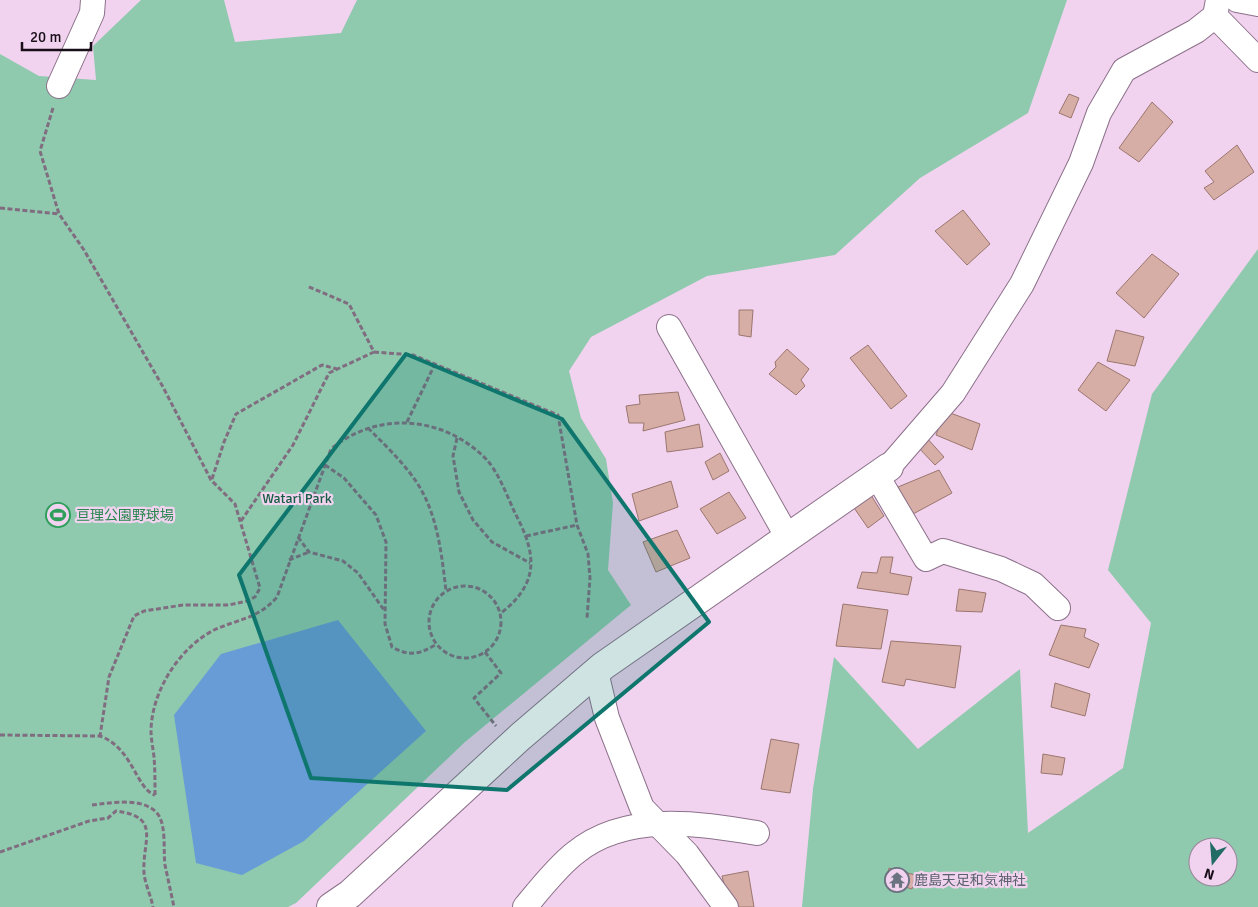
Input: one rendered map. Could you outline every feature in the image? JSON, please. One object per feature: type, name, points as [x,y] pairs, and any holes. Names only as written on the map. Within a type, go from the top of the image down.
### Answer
[{"type":"street","points":[[59,86],[92,13],[93,0]]},
{"type":"street","points":[[1237,0],[1258,4]]},
{"type":"street","points":[[339,906],[520,737],[596,672],[680,610],[883,471],[953,393],[1022,284],[1081,163],[1099,113],[1124,70],[1196,31],[1216,8],[1258,60]]},
{"type":"street","points":[[669,327],[788,536]]},
{"type":"street","points":[[883,471],[926,559],[943,551],[1001,569],[1033,584],[1058,608]]},
{"type":"street","points":[[596,672],[607,718],[624,767],[642,808],[687,854],[726,907]]},
{"type":"street","points":[[526,907],[574,853],[606,833],[656,824],[716,826],[756,833]]},
{"type":"path","points":[[59,86],[40,151],[58,214],[84,250],[163,387],[211,480],[235,504],[259,579],[260,588],[255,597],[229,605],[183,605],[144,611],[134,616],[109,677],[100,736]]},
{"type":"path","points":[[0,208],[58,214]]},
{"type":"path","points":[[307,286],[349,304],[374,352]]},
{"type":"path","points":[[241,521],[293,445],[330,373],[374,352],[413,355],[558,415],[577,525],[588,554],[590,578],[587,618]]},
{"type":"path","points":[[407,422],[435,364]]},
{"type":"path","points":[[211,480],[236,414],[322,366],[338,369]]},
{"type":"path","points":[[0,736],[100,736],[120,747],[142,782],[151,794],[155,795],[151,730],[155,705],[170,670],[196,644],[213,631],[267,609],[277,597],[331,449],[344,438],[368,427],[399,421],[433,426],[457,438],[487,460],[526,536],[530,563],[528,581],[516,601],[500,614]]},
{"type":"path","points":[[368,427],[393,453],[420,487],[442,552],[446,591]]},
{"type":"path","points":[[457,438],[453,456],[460,492],[473,520],[492,542],[530,563]]},
{"type":"path","points":[[324,465],[344,478],[376,515],[386,542],[385,624],[392,647],[404,654],[422,653],[437,644]]},
{"type":"path","points":[[526,536],[577,525]]},
{"type":"path","points":[[298,536],[308,552]]},
{"type":"path","points":[[289,560],[308,552],[343,561],[358,574],[385,611]]},
{"type":"path","points":[[462,586],[473,586],[484,590],[493,598],[500,614],[501,631],[496,642],[485,652],[465,658],[453,656],[437,644],[429,629],[429,616],[433,605],[446,591],[462,586]]},
{"type":"path","points":[[485,652],[501,673]]},
{"type":"path","points":[[92,805],[122,801],[147,807],[157,812],[161,823],[165,863],[174,907]]},
{"type":"path","points":[[0,852],[89,821],[108,818],[116,811],[138,816],[146,824],[148,834],[144,873],[153,907]]},
{"type":"highlighted area","points":[[406,354],[562,419],[709,622],[507,790],[311,778],[239,575]]},
{"type":"green space","name":"Watari Park","points":[[141,0],[224,0],[235,42],[341,33],[357,0],[1067,0],[1028,113],[920,178],[835,255],[707,276],[591,337],[569,371],[581,418],[606,459],[613,503],[608,570],[631,605],[465,742],[296,903],[288,907],[0,907],[0,54],[39,76],[96,80],[93,46]]},
{"type":"green space","points":[[1258,249],[1258,907],[802,907],[813,789],[834,657],[918,749],[1020,669],[1028,833],[1123,768],[1151,623],[1108,570],[1152,394]]},
{"type":"water","points":[[338,620],[426,731],[304,841],[242,875],[196,863],[174,715],[221,654]]},
{"type":"building","points":[[1069,94],[1079,98],[1071,118],[1059,113]]},
{"type":"building","points":[[1152,102],[1173,122],[1139,162],[1119,148]]},
{"type":"building","points":[[1237,145],[1254,172],[1214,200],[1204,188],[1214,182],[1205,171]]},
{"type":"building","points":[[963,210],[990,244],[967,265],[935,231]]},
{"type":"building","points":[[1152,254],[1179,274],[1144,318],[1116,293]]},
{"type":"building","points":[[739,310],[753,310],[751,337],[739,335]]},
{"type":"building","points":[[1116,330],[1144,337],[1135,366],[1107,361]]},
{"type":"building","points":[[868,345],[907,396],[891,409],[850,358]]},
{"type":"building","points":[[787,349],[809,369],[801,380],[805,386],[796,395],[769,374],[776,367],[775,362]]},
{"type":"building","points":[[1098,362],[1130,380],[1106,411],[1078,390]]},
{"type":"building","points":[[678,392],[685,420],[643,431],[644,423],[629,423],[626,406],[640,404],[639,395]]},
{"type":"building","points":[[945,411],[980,424],[972,450],[936,435]]},
{"type":"building","points":[[699,424],[703,447],[667,452],[665,432]]},
{"type":"building","points":[[926,437],[944,457],[935,465],[916,445]]},
{"type":"building","points":[[720,453],[729,471],[713,480],[705,462]]},
{"type":"building","points":[[939,470],[952,493],[913,514],[898,487]]},
{"type":"building","points":[[671,481],[678,507],[639,521],[632,494]]},
{"type":"building","points":[[729,492],[746,518],[717,534],[700,509]]},
{"type":"building","points":[[869,492],[884,516],[868,528],[852,505]]},
{"type":"building","points":[[677,530],[690,558],[656,572],[643,542]]},
{"type":"building","points":[[881,557],[893,557],[890,573],[912,577],[908,595],[857,588],[862,572],[877,573]]},
{"type":"building","points":[[959,589],[986,593],[982,612],[956,611]]},
{"type":"building","points":[[843,604],[888,610],[881,649],[836,646]]},
{"type":"building","points":[[1061,625],[1086,629],[1084,637],[1099,644],[1089,668],[1049,655]]},
{"type":"building","points":[[891,641],[961,646],[955,688],[906,679],[904,686],[882,682]]},
{"type":"building","points":[[1055,683],[1090,694],[1085,716],[1051,707]]},
{"type":"building","points":[[771,739],[799,744],[790,793],[761,789]]},
{"type":"building","points":[[1043,754],[1065,758],[1062,775],[1041,773]]},
{"type":"building","points":[[889,868],[915,875],[912,889],[886,881]]},
{"type":"building","points":[[748,871],[754,907],[730,907],[722,876]]},
{"type":"place","name":"亘理公園野球場","points":[[58,515]]},
{"type":"place","name":"鹿島天足和気神社","points":[[897,880]]}]
